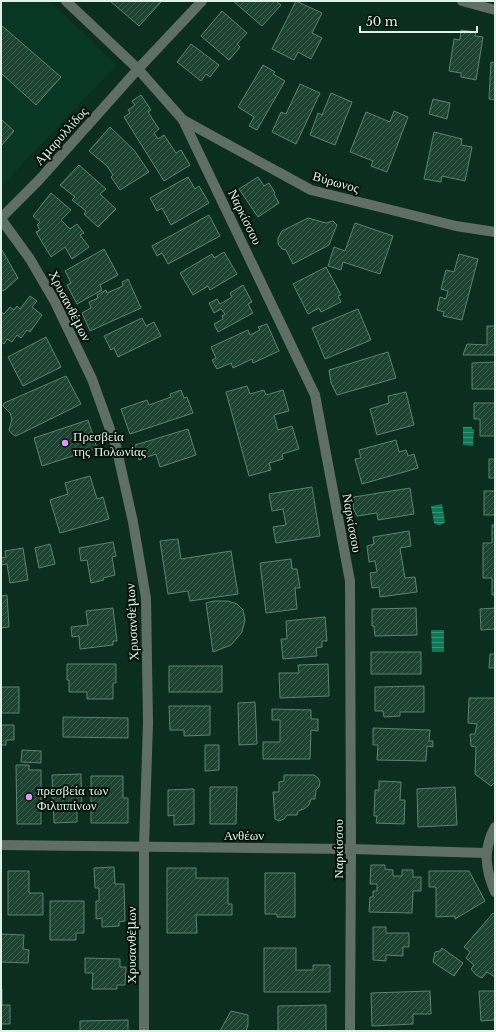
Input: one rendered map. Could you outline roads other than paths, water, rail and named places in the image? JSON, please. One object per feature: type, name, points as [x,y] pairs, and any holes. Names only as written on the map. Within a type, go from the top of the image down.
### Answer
[{"type":"street","name":"Ναρκίσσου","points":[[66,1],[138,69],[183,120],[315,395],[350,581],[350,1031]]},
{"type":"street","name":"Αμαρυλλίδος","points":[[1,218],[39,180],[138,69],[202,1]]},
{"type":"street","points":[[462,1],[495,10]]},
{"type":"street","name":"Βύρωνος","points":[[183,120],[312,190],[456,226],[495,232]]},
{"type":"street","name":"Χρυσανθέμων","points":[[1,218],[30,259],[55,302],[92,379],[116,446],[133,522],[146,598],[148,723],[144,847],[144,1031]]},
{"type":"street","points":[[495,827],[486,853],[488,876],[495,892]]},
{"type":"street","name":"Ανθέων","points":[[1,845],[351,849],[486,853]]},
{"type":"place","name":"Πρεσβεία της Πολωνίας","points":[[65,443]]},
{"type":"place","name":"πρεσβεία των Φιλιππίνων","points":[[29,797]]}]
